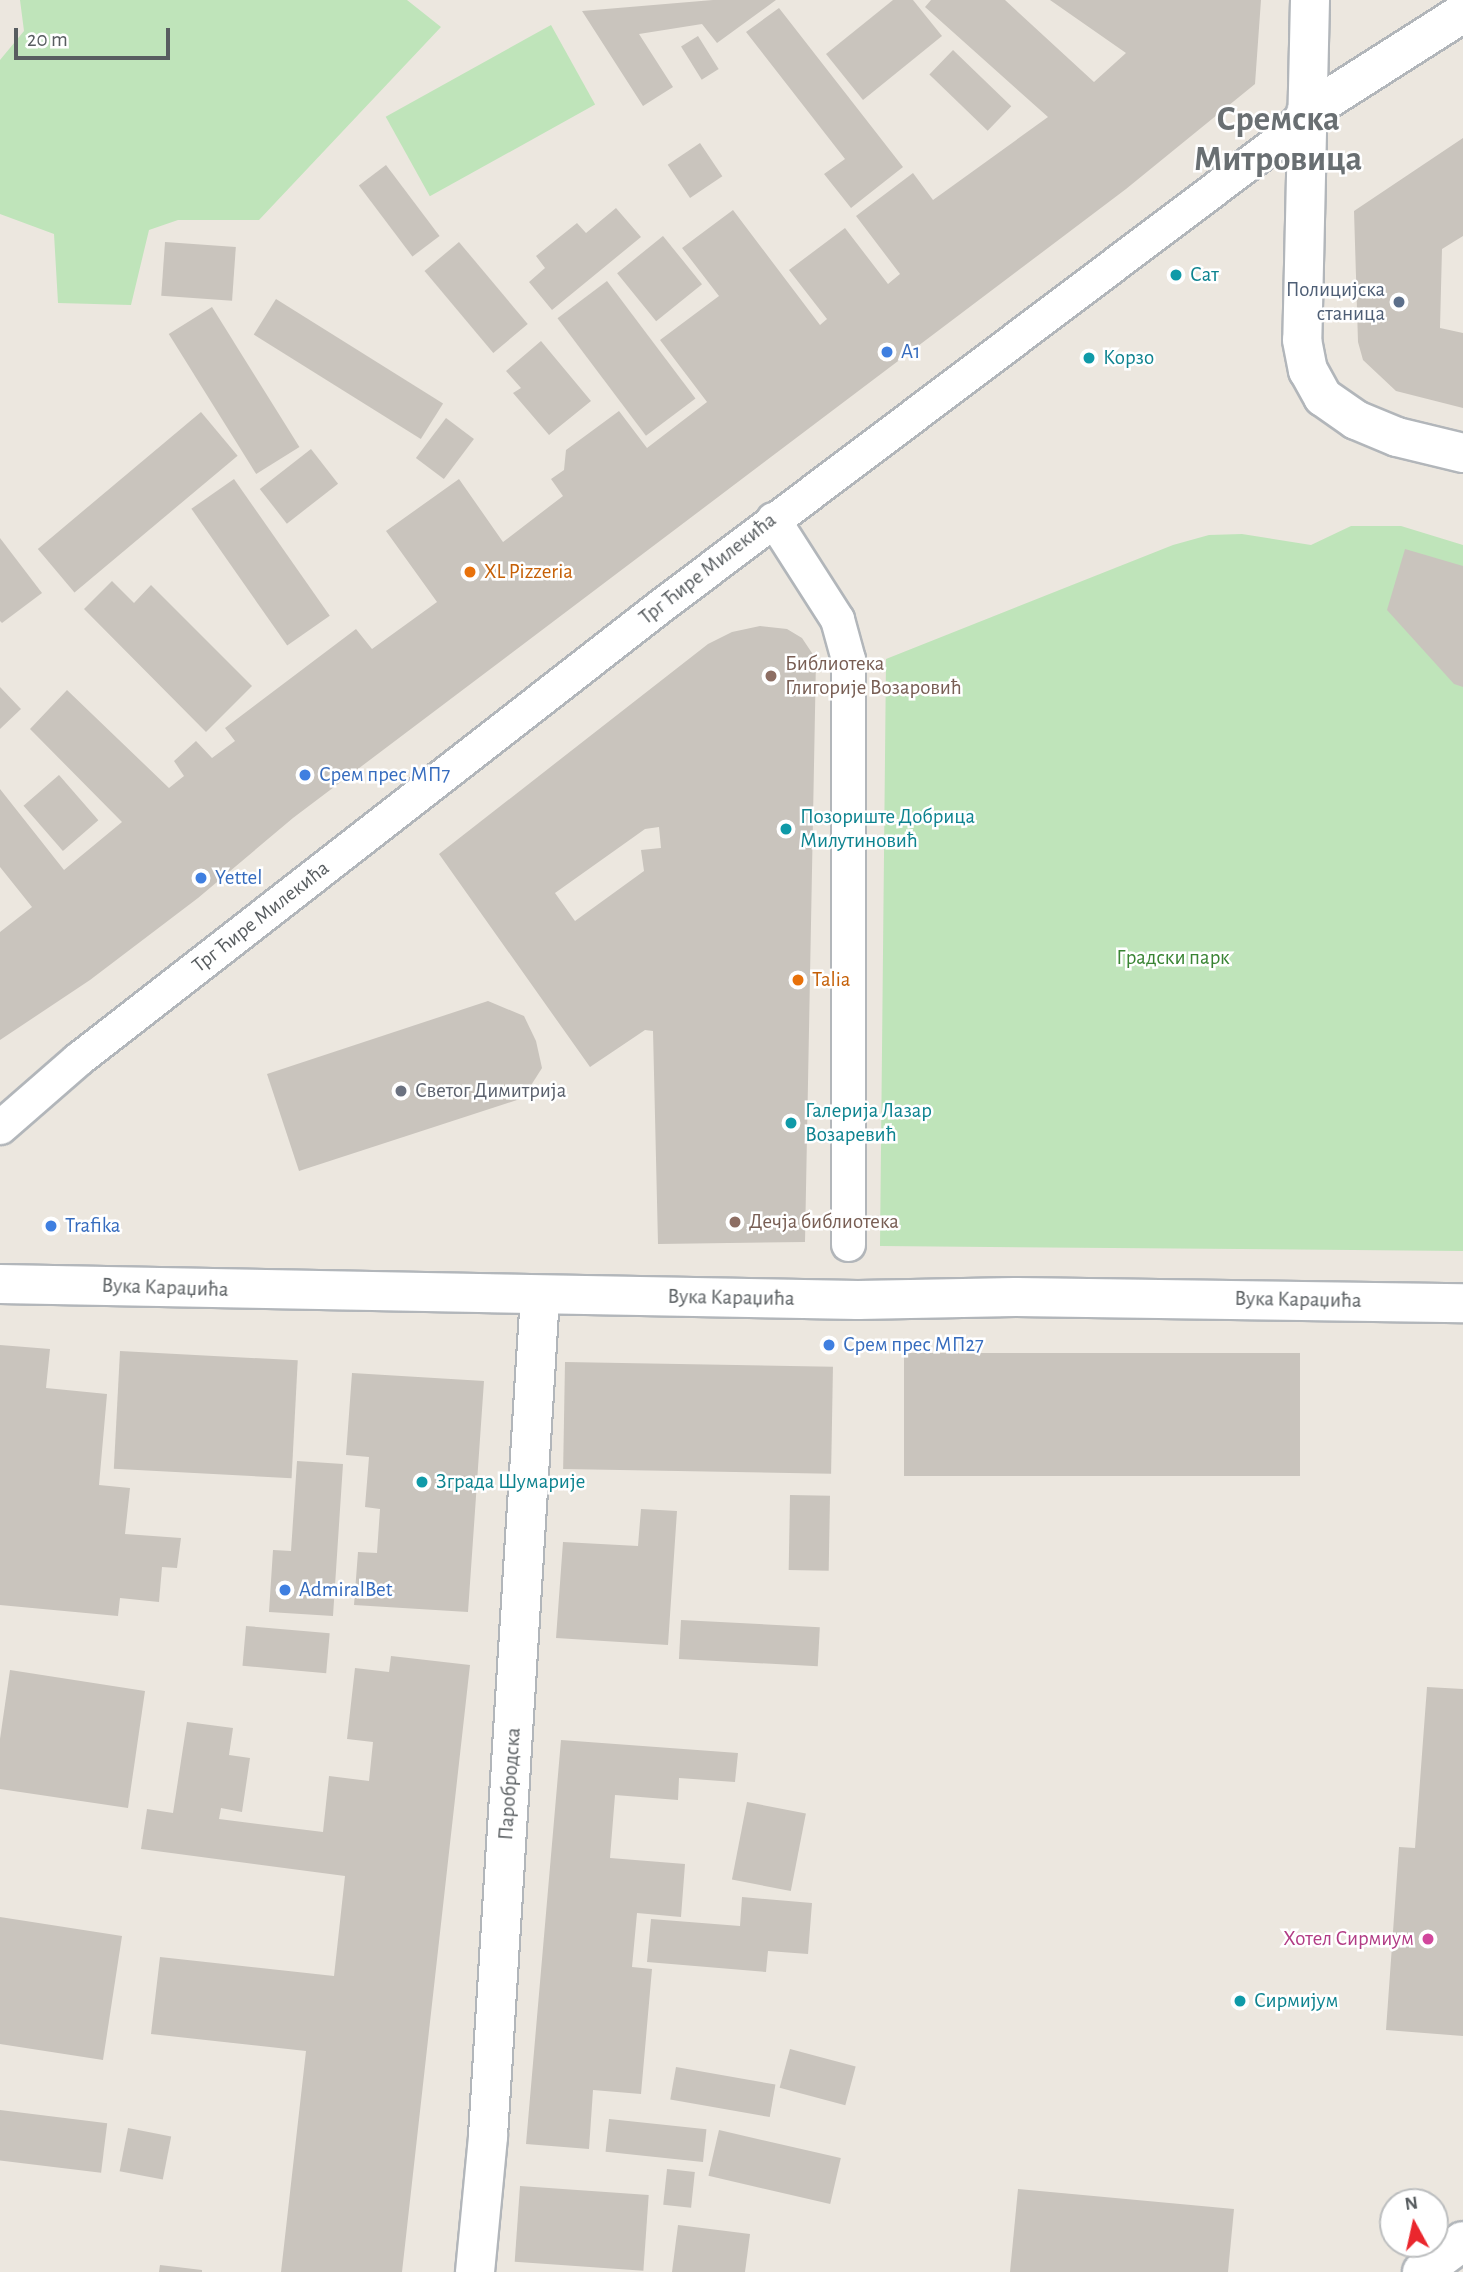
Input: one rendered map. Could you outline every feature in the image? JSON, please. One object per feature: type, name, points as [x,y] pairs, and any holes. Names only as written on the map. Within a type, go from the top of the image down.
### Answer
[{"type":"street","points":[[1310,0],[1302,340],[1308,370],[1323,397],[1356,419],[1397,437],[1463,453]]},
{"type":"street","points":[[1306,113],[1463,13]]},
{"type":"street","name":"Трг Ћире Милекића","points":[[0,1127],[115,1031],[773,519],[1278,141],[1306,113]]},
{"type":"street","points":[[773,519],[837,619],[848,659],[848,1244]]},
{"type":"street","name":"Вука Караџића","points":[[0,1284],[540,1296],[1463,1303]]},
{"type":"street","name":"Паробродска","points":[[475,2272],[488,2136],[540,1296]]},
{"type":"street","points":[[1422,2272],[1463,2241]]},
{"type":"green space","points":[[20,0],[407,0],[441,27],[259,220],[178,220],[149,230],[131,305],[58,303],[54,234],[0,214],[0,60],[24,31]]},
{"type":"green space","points":[[551,25],[595,105],[430,196],[386,117]]},
{"type":"green space","name":"Градски парк","points":[[1351,526],[1401,526],[1463,545],[1463,1251],[880,1246],[886,659],[1173,545],[1209,535],[1242,534],[1311,545]]},
{"type":"building","points":[[713,0],[776,0],[717,43],[702,24],[639,34],[673,87],[643,106],[582,11]]},
{"type":"building","points":[[893,0],[913,0],[942,36],[863,100],[826,54]]},
{"type":"building","points":[[931,0],[1005,0],[1094,82],[1126,53],[1050,0],[1261,0],[1255,84],[1126,189],[293,818],[198,898],[90,980],[0,1040],[0,932],[32,907],[0,867],[0,789],[64,870],[122,822],[30,729],[67,690],[169,788],[184,776],[174,761],[196,741],[212,758],[235,741],[225,728],[356,629],[372,649],[437,602],[386,531],[459,479],[503,542],[563,496],[551,479],[564,470],[566,450],[619,411],[647,448],[707,402],[660,340],[719,296],[682,248],[733,210],[820,325],[827,319],[789,270],[845,228],[888,284],[900,274],[856,216],[913,173],[933,200],[1048,117],[925,7]]},
{"type":"building","points":[[779,8],[903,167],[851,208],[824,174],[845,159],[746,32]]},
{"type":"building","points":[[698,36],[719,69],[702,80],[681,47]]},
{"type":"building","points":[[953,50],[1011,106],[988,131],[929,74]]},
{"type":"building","name":"Полицијска станица","points":[[1463,138],[1463,236],[1442,249],[1440,328],[1463,333],[1463,408],[1396,391],[1363,360],[1358,342],[1354,211]]},
{"type":"building","points":[[700,143],[722,176],[690,198],[668,165]]},
{"type":"building","points":[[386,165],[440,236],[412,257],[359,185]]},
{"type":"building","points":[[616,208],[641,237],[552,310],[529,282],[545,268],[536,256],[577,223],[586,233]]},
{"type":"building","points":[[663,236],[702,284],[656,321],[617,273]]},
{"type":"building","points":[[165,242],[236,247],[232,301],[161,296]]},
{"type":"building","points":[[459,242],[528,324],[493,353],[425,271]]},
{"type":"building","points":[[607,281],[695,398],[646,436],[557,318]]},
{"type":"building","points":[[276,299],[443,403],[421,439],[254,335]]},
{"type":"building","points":[[212,307],[299,447],[256,474],[169,334]]},
{"type":"building","points":[[541,341],[591,401],[549,435],[513,393],[521,388],[506,371]]},
{"type":"building","points":[[201,412],[238,456],[74,593],[38,549]]},
{"type":"building","points":[[446,418],[474,439],[444,479],[416,458]]},
{"type":"building","points":[[311,449],[338,484],[287,524],[260,489]]},
{"type":"building","points":[[234,479],[330,616],[287,646],[191,509]]},
{"type":"building","points":[[0,538],[42,593],[2,623],[0,621]]},
{"type":"building","points":[[1405,549],[1463,566],[1463,687],[1454,684],[1387,610]]},
{"type":"building","points":[[112,581],[134,603],[151,585],[252,686],[206,732],[84,609]]},
{"type":"building","points":[[760,626],[787,629],[802,638],[816,659],[805,1242],[658,1244],[653,1031],[645,1030],[590,1067],[439,854],[708,644],[732,632]],"holes":[[[659,827],[661,848],[641,850],[644,871],[575,921],[555,893],[645,829]]]},
{"type":"building","points":[[0,687],[21,709],[0,729]]},
{"type":"building","points":[[59,775],[98,820],[63,851],[24,806]]},
{"type":"building","name":"Светог Димитрија","points":[[488,1001],[524,1016],[536,1041],[542,1068],[523,1098],[299,1171],[267,1074]]},
{"type":"building","points":[[0,1345],[50,1349],[46,1388],[107,1394],[99,1485],[130,1488],[125,1534],[181,1538],[177,1568],[162,1567],[159,1602],[120,1598],[118,1616],[0,1605]]},
{"type":"building","points":[[120,1351],[298,1360],[292,1478],[114,1469]]},
{"type":"building","points":[[904,1353],[1300,1353],[1300,1476],[904,1476]]},
{"type":"building","points":[[565,1362],[833,1367],[831,1474],[563,1469]]},
{"type":"building","name":"Зграда Шумарије","points":[[352,1373],[484,1381],[468,1612],[354,1605],[358,1552],[377,1553],[380,1509],[365,1507],[369,1457],[346,1455]]},
{"type":"building","points":[[297,1461],[343,1464],[333,1616],[269,1612],[273,1550],[291,1551]]},
{"type":"building","points":[[790,1495],[830,1496],[829,1571],[789,1570]]},
{"type":"building","points":[[641,1509],[677,1511],[668,1645],[556,1638],[563,1542],[638,1546]]},
{"type":"building","points":[[681,1620],[820,1627],[818,1666],[679,1659]]},
{"type":"building","points":[[246,1626],[330,1633],[326,1673],[243,1666]]},
{"type":"building","points":[[391,1656],[470,1665],[402,2272],[281,2272],[306,2051],[151,2034],[160,1957],[334,1976],[345,1876],[141,1849],[147,1809],[173,1813],[187,1722],[233,1728],[229,1755],[250,1758],[242,1812],[221,1808],[219,1819],[323,1832],[329,1776],[369,1781],[373,1742],[347,1739],[355,1668],[389,1672]]},
{"type":"building","points":[[10,1670],[145,1691],[128,1808],[0,1789],[0,1739]]},
{"type":"building","name":"Хотел Сирмиум","points":[[1427,1687],[1463,1689],[1463,2036],[1386,2030],[1399,1847],[1415,1848]]},
{"type":"building","points":[[561,1740],[738,1753],[735,1782],[679,1778],[678,1800],[615,1795],[610,1858],[685,1864],[681,1917],[637,1913],[632,1967],[652,1969],[641,2094],[593,2090],[589,2149],[526,2144]]},
{"type":"building","points":[[747,1802],[806,1813],[791,1891],[732,1880]]},
{"type":"building","points":[[742,1897],[812,1903],[808,1954],[768,1951],[766,1972],[647,1962],[651,1919],[740,1926]]},
{"type":"building","points":[[0,1917],[122,1936],[103,2060],[0,2044]]},
{"type":"building","points":[[790,2049],[856,2067],[845,2105],[780,2088]]},
{"type":"building","points":[[676,2067],[775,2085],[770,2117],[670,2099]]},
{"type":"building","points":[[0,2110],[107,2123],[101,2173],[0,2160]]},
{"type":"building","points":[[609,2119],[706,2129],[703,2162],[606,2152]]},
{"type":"building","points":[[128,2128],[171,2136],[163,2180],[120,2171]]},
{"type":"building","points":[[719,2130],[841,2158],[830,2204],[708,2176]]},
{"type":"building","points":[[667,2169],[695,2172],[691,2208],[663,2205]]},
{"type":"building","points":[[520,2186],[649,2195],[643,2271],[515,2262]]},
{"type":"building","points":[[1018,2189],[1234,2209],[1228,2272],[1010,2272]]},
{"type":"building","points":[[678,2225],[750,2234],[745,2272],[672,2272]]},
{"type":"building","points":[[160,2265],[202,2270],[202,2272],[159,2272]]},
{"type":"place","name":"Сат","points":[[1176,275]]},
{"type":"place","name":"Полицијска станица","points":[[1399,302]]},
{"type":"place","name":"A1","points":[[887,352]]},
{"type":"place","name":"Корзо","points":[[1089,358]]},
{"type":"place","name":"XL Pizzeria","points":[[470,572]]},
{"type":"place","name":"Библиотека Глигорије Возаровић","points":[[771,676]]},
{"type":"place","name":"Срем прес МП7","points":[[305,775]]},
{"type":"place","name":"Позориште Добрица Милутиновић","points":[[786,829]]},
{"type":"place","name":"Yettel","points":[[201,878]]},
{"type":"place","name":"Talia","points":[[798,980]]},
{"type":"place","name":"Светог Димитрија","points":[[401,1091]]},
{"type":"place","name":"Галерија Лазар Возаревић","points":[[791,1123]]},
{"type":"place","name":"Дечја библиотека","points":[[735,1222]]},
{"type":"place","name":"Trafika","points":[[51,1226]]},
{"type":"place","name":"Срем прес МП27","points":[[829,1345]]},
{"type":"place","name":"Зграда Шумарије","points":[[422,1482]]},
{"type":"place","name":"AdmiralBet","points":[[285,1590]]},
{"type":"place","name":"Хотел Сирмиум","points":[[1428,1939]]},
{"type":"place","name":"Сирмијум","points":[[1240,2001]]},
{"type":"district","name":"Сремска Митровица","points":[[1278,140]]}]
